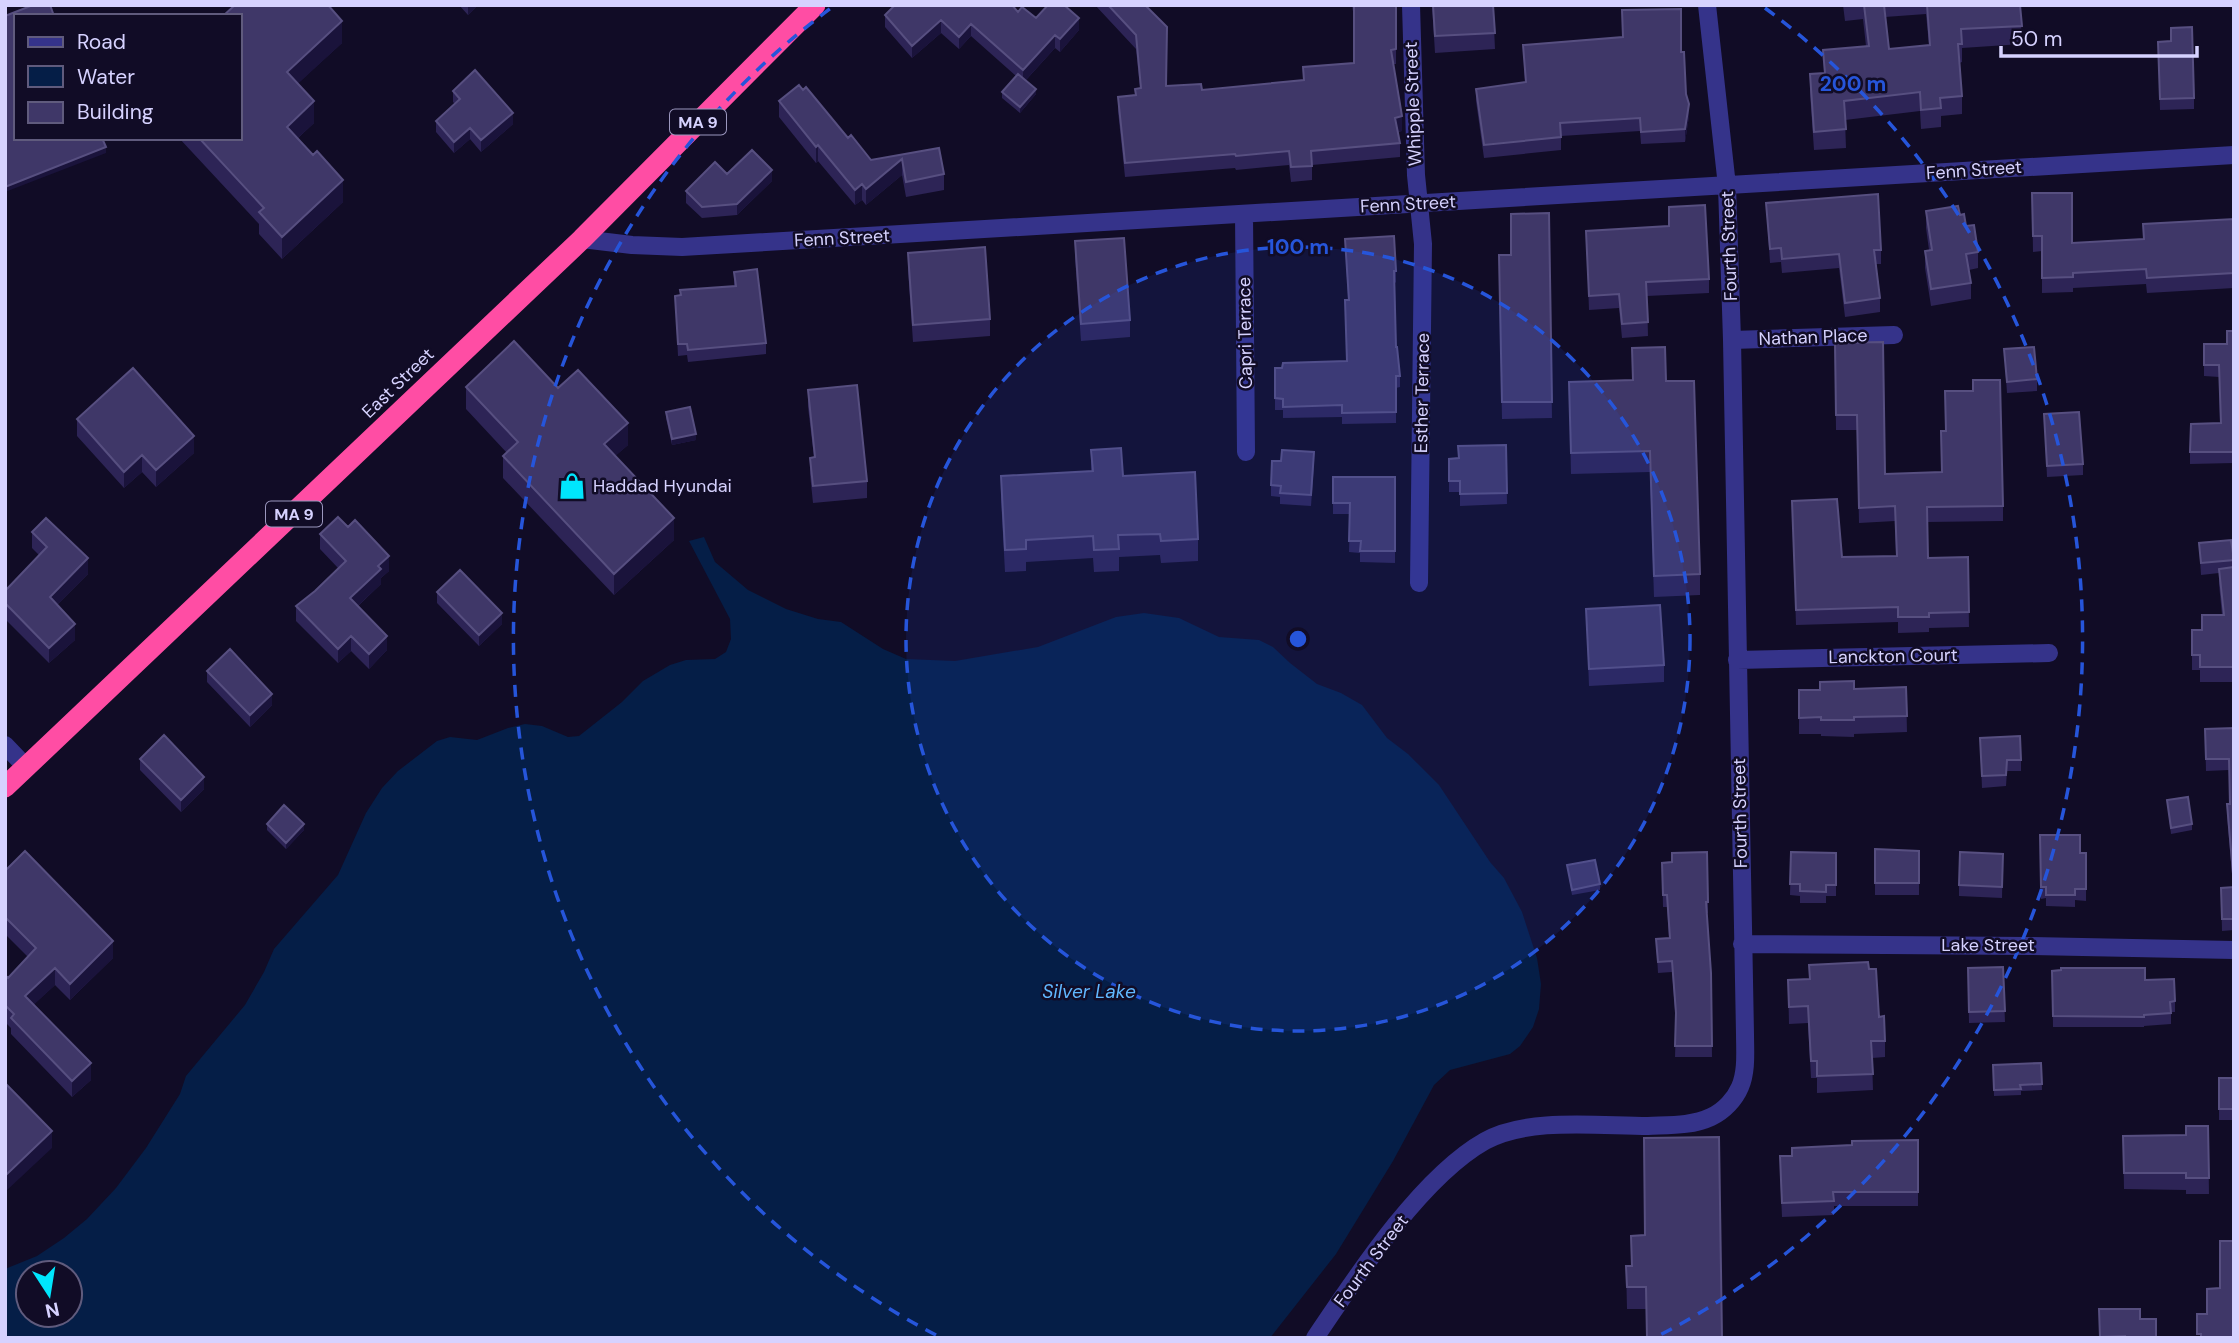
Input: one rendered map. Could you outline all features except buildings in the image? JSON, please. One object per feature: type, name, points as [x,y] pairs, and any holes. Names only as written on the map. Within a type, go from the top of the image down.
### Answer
[{"type":"highway","name":"East Street","points":[[5,787],[582,239],[815,5]]},
{"type":"street","name":"Whipple Street","points":[[1410,5],[1413,123],[1419,203]]},
{"type":"street","name":"Fourth Street","points":[[1315,1338],[1370,1260],[1416,1202],[1448,1168],[1487,1140],[1513,1130],[1538,1126],[1690,1123],[1712,1116],[1729,1104],[1740,1087],[1745,1061],[1732,340],[1727,186],[1707,5]]},
{"type":"street","name":"Fenn Street","points":[[582,239],[682,247],[2234,155]]},
{"type":"street","name":"Esther Terrace","points":[[1419,203],[1423,244],[1419,583]]},
{"type":"street","name":"Capri Terrace","points":[[1244,214],[1247,453]]},
{"type":"street","name":"Nathan Place","points":[[1732,340],[1894,335]]},
{"type":"street","name":"Lanckton Court","points":[[1737,660],[2049,653]]},
{"type":"street","points":[[5,745],[26,767]]},
{"type":"street","name":"Lake Street","points":[[1742,944],[2234,950]]},
{"type":"water","name":"Silver Lake","points":[[704,537],[715,562],[748,590],[786,609],[818,619],[841,622],[883,649],[906,659],[955,661],[1038,647],[1116,617],[1144,613],[1179,618],[1219,637],[1259,640],[1273,647],[1317,684],[1362,705],[1387,738],[1408,754],[1439,785],[1490,862],[1504,878],[1522,912],[1537,958],[1541,984],[1539,1009],[1533,1027],[1520,1046],[1510,1054],[1450,1070],[1434,1085],[1393,1161],[1336,1254],[1270,1338],[5,1338],[5,1269],[14,1265],[14,1329],[84,1329],[84,1259],[30,1259],[64,1238],[87,1219],[116,1188],[146,1148],[180,1094],[186,1076],[245,1005],[274,949],[338,875],[366,813],[382,788],[398,771],[437,741],[450,737],[477,740],[525,724],[542,726],[568,737],[579,736],[622,702],[643,681],[670,665],[686,660],[715,659],[726,652],[731,639],[730,619],[689,541]]},
{"type":"place","name":"Haddad Hyundai","points":[[572,486]]}]
